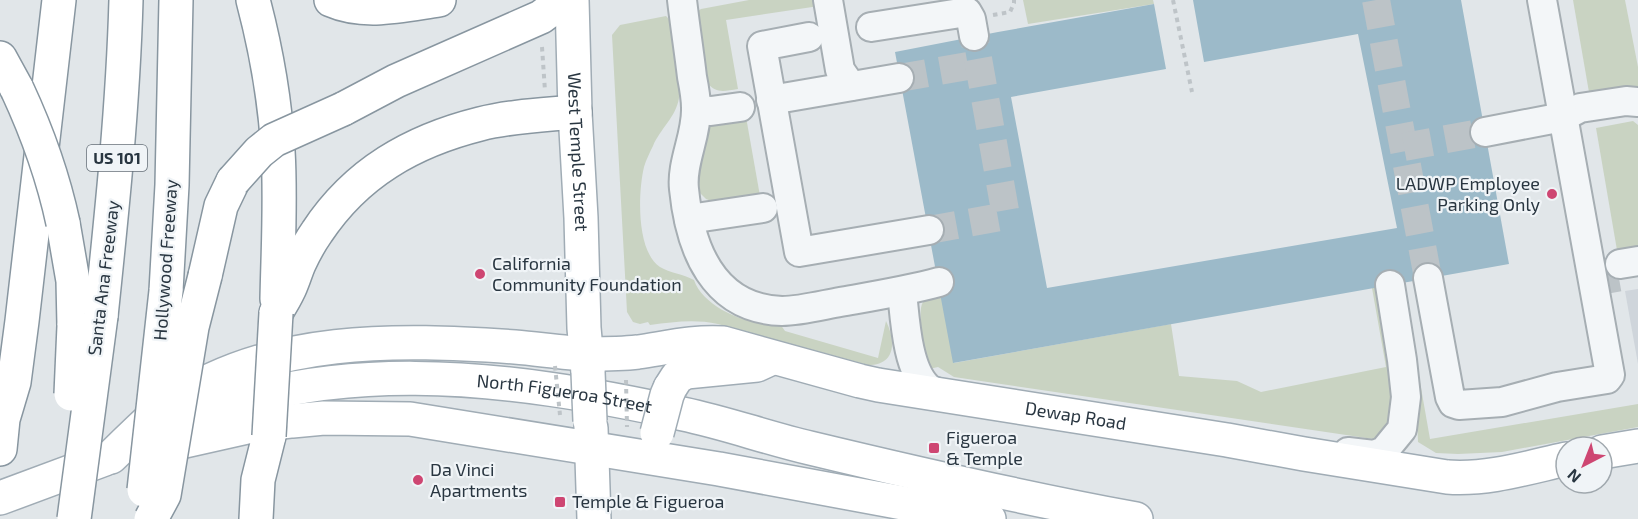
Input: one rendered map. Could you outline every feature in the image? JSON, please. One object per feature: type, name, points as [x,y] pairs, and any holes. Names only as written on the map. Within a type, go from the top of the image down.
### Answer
[{"type":"main road","points":[[4,413],[59,0]]},
{"type":"main road","name":"Santa Ana Freeway","points":[[74,519],[87,321],[118,151],[124,72],[126,0]]},
{"type":"main road","name":"Hollywood Freeway","points":[[140,519],[166,291],[172,185],[176,0]]},
{"type":"main road","points":[[254,0],[266,55],[278,152],[282,294],[268,435],[258,480],[256,519]]},
{"type":"main road","points":[[331,0],[343,6],[385,8],[439,0]]},
{"type":"main road","points":[[151,519],[164,495],[192,327],[222,206],[233,181],[259,152],[274,140],[343,109],[396,81],[541,17],[564,0]]},
{"type":"main road","name":"West Temple Street","points":[[572,0],[560,107],[581,218],[584,328],[588,363],[581,428],[594,519]]},
{"type":"main road","points":[[1,61],[24,104],[42,147],[58,198],[73,281],[87,321],[66,519]]},
{"type":"main road","points":[[282,294],[307,247],[335,207],[361,180],[389,161],[421,144],[480,124],[560,107]]},
{"type":"main road","name":"Dewap Road","points":[[111,457],[167,406],[203,384],[239,368],[283,355],[325,348],[419,344],[497,346],[588,363],[631,352],[704,342],[723,343],[878,385],[1447,477],[1469,478],[1496,475],[1554,462]]},
{"type":"main road","points":[[651,440],[667,395],[677,377],[686,372],[757,365],[775,357]]},
{"type":"main road","name":"North Figueroa Street","points":[[0,498],[111,457],[175,424],[248,398],[291,388],[330,383],[417,379],[554,389],[685,414],[1049,512],[1136,519]]},
{"type":"main road","points":[[111,457],[252,426],[324,418],[410,418],[558,442],[581,428],[651,440],[719,469],[880,509],[988,519]]},
{"type":"main road","points":[[268,435],[279,481],[277,519]]},
{"type":"main road","points":[[1614,450],[1638,446]]},
{"type":"lane","points":[[682,0],[697,110],[684,187],[688,219],[703,264],[715,280],[730,295],[747,304],[763,309],[784,311],[902,292],[939,282]]},
{"type":"lane","points":[[828,0],[840,70],[851,86]]},
{"type":"lane","points":[[842,0],[854,68],[851,86]]},
{"type":"lane","points":[[1428,278],[1453,403],[1459,405],[1502,402],[1557,387],[1606,379],[1610,375],[1542,0]]},
{"type":"lane","points":[[871,27],[967,12],[971,19],[974,36]]},
{"type":"lane","points":[[809,37],[762,46],[799,252],[929,230]]},
{"type":"lane","points":[[771,100],[899,78]]},
{"type":"lane","points":[[1485,132],[1563,117],[1580,108],[1626,101],[1638,102]]},
{"type":"lane","points":[[697,110],[711,111],[740,106]]},
{"type":"lane","points":[[1563,117],[1577,122],[1625,114],[1638,108]]},
{"type":"lane","points":[[688,219],[762,208]]},
{"type":"lane","points":[[1390,285],[1406,397],[1402,429],[1412,453],[1422,463],[1432,466],[1478,469],[1496,475]]},
{"type":"lane","points":[[902,292],[910,353],[920,378],[928,389],[951,396]]},
{"type":"lane","points":[[878,385],[897,369],[910,353]]},
{"type":"lane","points":[[1304,454],[1337,451],[1374,455],[1384,451],[1402,429]]},
{"type":"path","points":[[996,14],[1010,12],[1014,0]]},
{"type":"path","points":[[1173,0],[1192,92]]},
{"type":"path","points":[[542,47],[560,107]]},
{"type":"path","points":[[555,366],[581,428]]},
{"type":"path","points":[[626,380],[651,440]]},
{"type":"shaded area","points":[[1638,289],[1638,364],[1625,291]]},
{"type":"green space","points":[[749,0],[817,0],[819,6],[726,20],[738,89],[718,90],[707,83],[697,22],[698,11]]},
{"type":"green space","points":[[1023,0],[1153,0],[1154,4],[1028,24]]},
{"type":"green space","points":[[1573,0],[1625,0],[1638,67],[1638,87],[1624,94],[1590,98]]},
{"type":"green space","points":[[666,16],[671,21],[677,49],[680,89],[675,111],[656,140],[645,164],[642,178],[641,220],[643,235],[652,259],[664,269],[694,280],[708,300],[730,314],[756,322],[780,324],[785,331],[878,358],[886,321],[892,344],[889,356],[884,361],[868,365],[709,322],[650,325],[648,322],[640,324],[633,322],[627,312],[612,35],[620,25]]},
{"type":"green space","points":[[746,117],[760,196],[714,202],[706,199],[698,191],[695,182],[703,138],[715,122]]},
{"type":"green space","points":[[1633,121],[1638,125],[1638,253],[1618,256],[1596,128]]},
{"type":"green space","points":[[1379,287],[1395,395],[1388,428],[1380,440],[954,377],[938,367],[929,369],[921,324],[923,302],[929,297],[941,294],[954,363],[1171,324],[1179,376],[1237,381],[1261,392],[1386,367],[1372,288]]},
{"type":"green space","points":[[1414,348],[1430,439],[1638,404],[1638,427],[1594,435],[1554,435],[1554,442],[1502,452],[1436,453],[1418,442]]},
{"type":"water","points":[[1193,0],[1461,0],[1509,264],[953,363],[895,52],[1154,4],[1166,69],[1011,97],[1047,288],[1397,228],[1358,34],[1204,62]]},
{"type":"tunnel","points":[[1376,0],[1428,278]]},
{"type":"tunnel","points":[[929,230],[1006,216],[974,36]]},
{"type":"tunnel","points":[[899,78],[979,64]]},
{"type":"tunnel","points":[[1404,147],[1485,132]]},
{"type":"tunnel","points":[[1592,275],[1605,280],[1622,277]]},
{"type":"place","name":"LADWP Employee Parking Only","points":[[1552,194]]},
{"type":"place","name":"California Community Foundation","points":[[480,274]]},
{"type":"place","name":"Figueroa & Temple","points":[[934,448]]},
{"type":"place","name":"Da Vinci Apartments","points":[[418,480]]},
{"type":"place","name":"Temple & Figueroa","points":[[560,502]]}]
